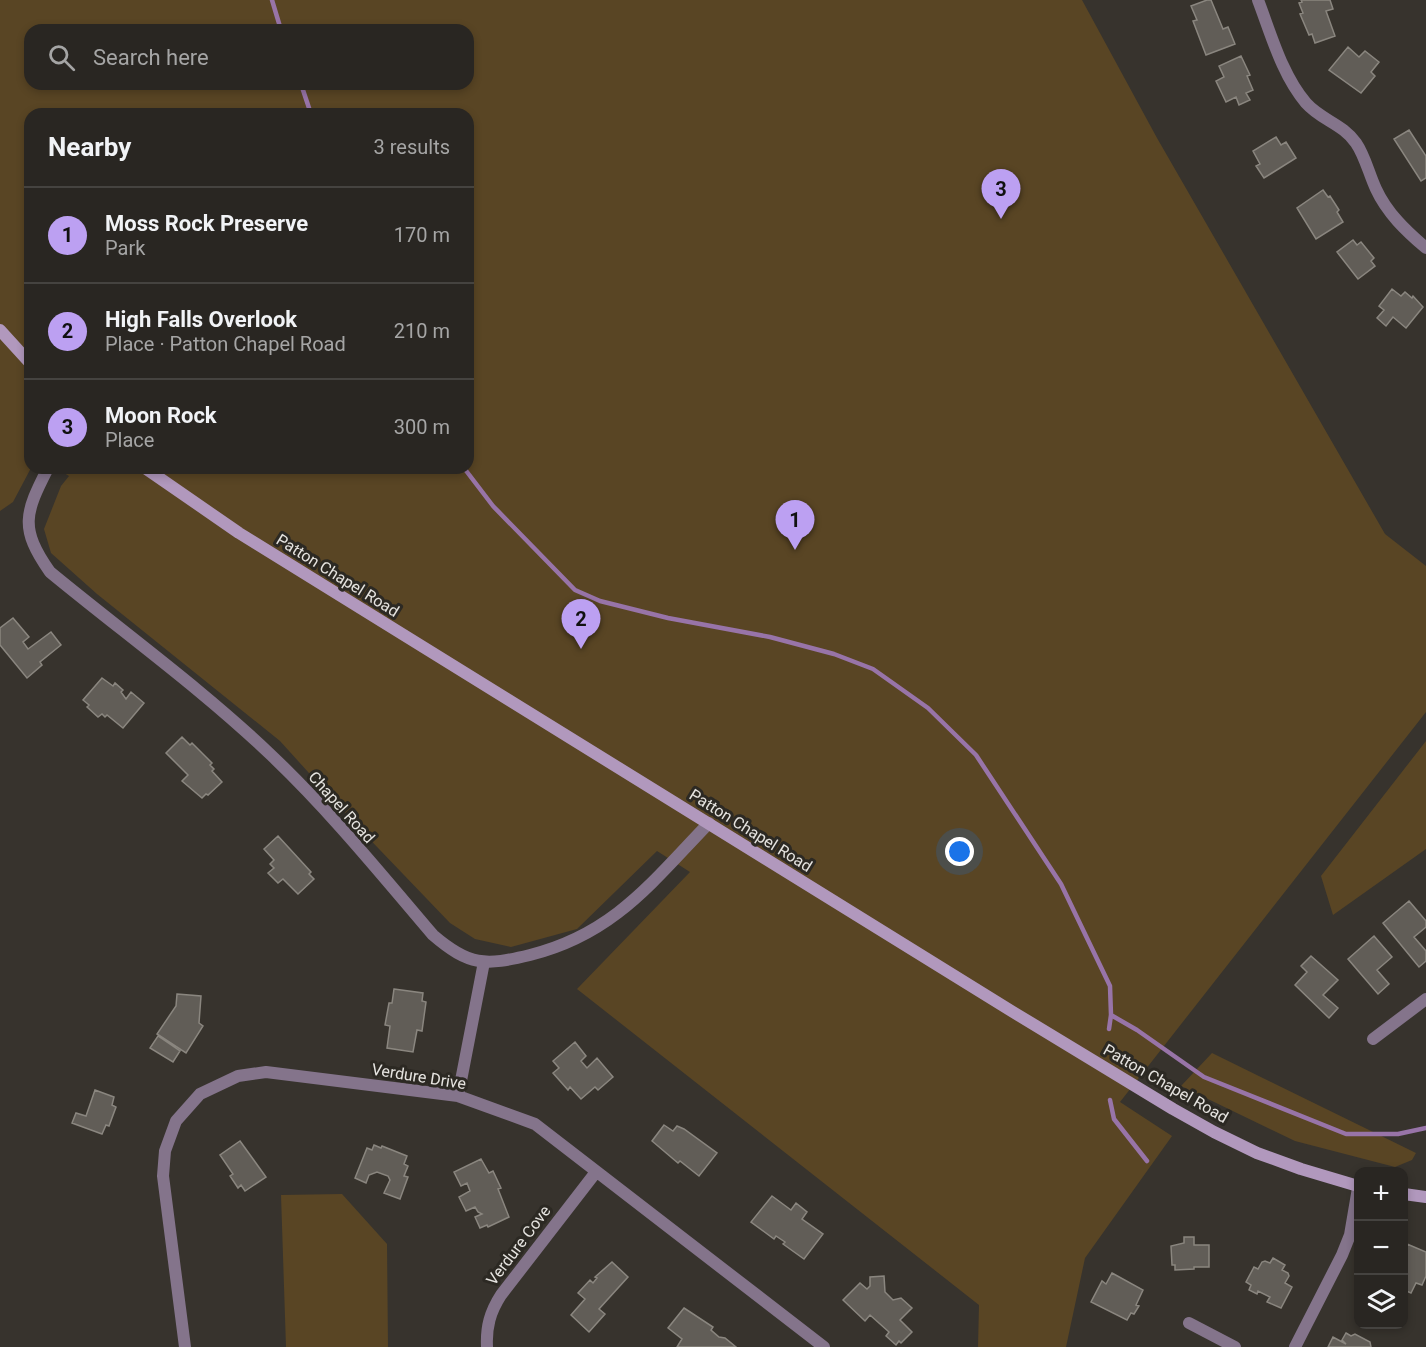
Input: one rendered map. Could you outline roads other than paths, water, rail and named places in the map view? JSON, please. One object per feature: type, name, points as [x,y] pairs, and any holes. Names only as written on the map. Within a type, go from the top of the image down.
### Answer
[{"type":"street","points":[[1258,0],[1288,76],[1299,94],[1315,112],[1339,126],[1354,139],[1376,191],[1387,208],[1408,233],[1426,248]]},
{"type":"street","points":[[0,330],[24,356]]},
{"type":"street","name":"Chapel Road","points":[[45,474],[28,512],[30,534],[36,552],[50,572],[228,715],[308,792],[433,934],[449,948],[467,959],[484,962],[509,960],[545,951],[575,940],[602,926],[642,893],[709,823]]},
{"type":"street","name":"Patton Chapel Road","points":[[154,474],[239,533],[1013,1012],[1214,1132],[1257,1153],[1354,1185]]},
{"type":"street","points":[[458,1096],[484,962]]},
{"type":"street","points":[[1373,1039],[1426,999]]},
{"type":"street","name":"Verdure Drive","points":[[185,1347],[163,1176],[165,1150],[176,1121],[200,1094],[238,1076],[266,1072],[458,1096],[535,1124],[824,1347]]},
{"type":"street","name":"Verdure Cove","points":[[487,1347],[486,1330],[492,1309],[596,1172]]},
{"type":"street","points":[[1408,1195],[1426,1197]]},
{"type":"street","points":[[1295,1347],[1342,1256],[1354,1213]]},
{"type":"street","points":[[1189,1323],[1235,1347]]},
{"type":"waterway","points":[[272,0],[279,24]]},
{"type":"waterway","points":[[303,90],[309,108]]},
{"type":"waterway","points":[[469,474],[493,506],[575,590],[600,601],[668,618],[770,637],[834,654],[873,669],[928,708],[976,755],[1061,884],[1110,986],[1109,1029]]},
{"type":"waterway","points":[[1111,1015],[1137,1030],[1204,1077],[1346,1134],[1398,1134],[1426,1128]]},
{"type":"waterway","points":[[1110,1100],[1114,1119],[1147,1161]]},
{"type":"place","name":"Moon Rock","points":[[1001,219]]},
{"type":"place","name":"Moss Rock Preserve","points":[[795,550]]},
{"type":"place","name":"High Falls Overlook","points":[[581,649]]}]
